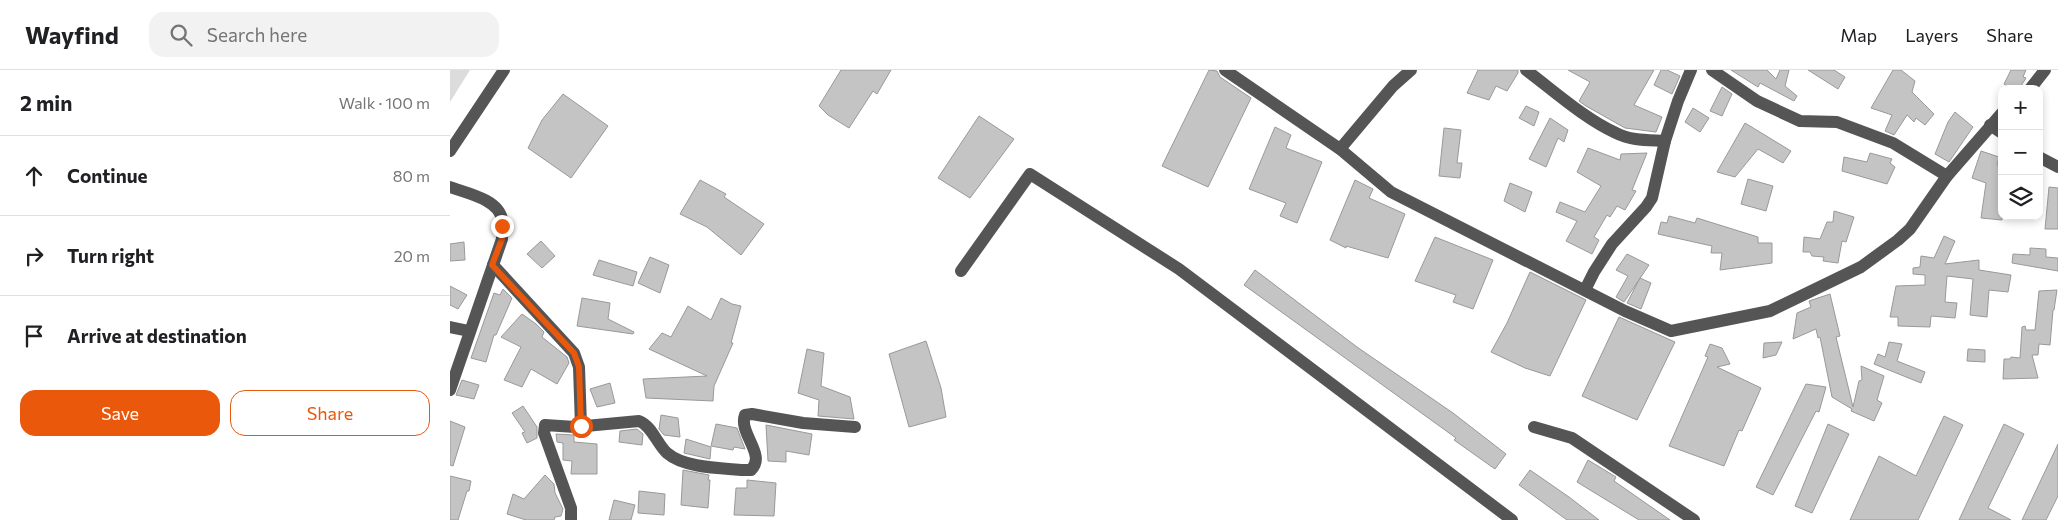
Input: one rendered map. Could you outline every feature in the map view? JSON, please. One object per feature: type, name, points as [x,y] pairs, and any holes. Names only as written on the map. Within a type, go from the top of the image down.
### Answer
[{"type":"street","points":[[450,151],[504,70]]},
{"type":"street","points":[[1225,70],[1340,149],[1390,192],[1625,311],[1671,331],[1770,311],[1862,267],[1910,229],[1947,176],[1998,117]]},
{"type":"street","points":[[1340,149],[1393,86],[1410,70]]},
{"type":"street","points":[[1526,70],[1595,121],[1616,134],[1632,139],[1666,142]]},
{"type":"street","points":[[1585,290],[1612,244],[1652,198],[1678,101],[1692,70]]},
{"type":"street","points":[[1712,70],[1757,101],[1800,121],[1837,122],[1893,143],[1947,176]]},
{"type":"street","points":[[2033,85],[2045,70]]},
{"type":"street","points":[[1990,125],[1998,130]]},
{"type":"street","points":[[2043,160],[2058,166]]},
{"type":"street","points":[[961,271],[1030,174],[1179,269],[1512,520]]},
{"type":"street","points":[[450,187],[480,198],[495,207],[502,217],[502,239],[450,390]]},
{"type":"street","points":[[492,265],[574,353],[579,367],[581,426]]},
{"type":"street","points":[[450,327],[469,331]]},
{"type":"street","points":[[571,520],[571,508],[544,429],[548,425],[581,426],[642,422],[666,452],[674,458],[686,463],[743,470],[751,470],[756,462],[756,455],[743,422],[745,415],[752,414],[803,423],[855,427]]},
{"type":"street","points":[[1534,427],[1572,438],[1694,520]]},
{"type":"shaded area","points":[[450,70],[470,70],[450,102]]},
{"type":"building","points":[[841,70],[891,70],[877,94],[873,91],[849,128],[828,115],[819,106]]},
{"type":"building","points":[[1209,70],[1217,71],[1220,77],[1251,98],[1208,187],[1162,166]]},
{"type":"building","points":[[1478,70],[1518,70],[1518,73],[1507,91],[1496,86],[1489,100],[1467,93]]},
{"type":"building","points":[[1568,70],[1654,70],[1634,105],[1662,117],[1656,132],[1625,128],[1586,106],[1579,101],[1590,82]]},
{"type":"building","points":[[1661,70],[1667,70],[1680,76],[1672,94],[1654,85]]},
{"type":"building","points":[[1731,70],[1767,70],[1776,79],[1780,70],[1789,70],[1785,86],[1797,96],[1794,101],[1760,83],[1758,87]]},
{"type":"building","points":[[1808,70],[1834,70],[1845,77],[1838,89]]},
{"type":"building","points":[[1893,70],[1901,70],[1915,81],[1912,92],[1934,114],[1925,125],[1916,118],[1914,122],[1907,115],[1894,135],[1885,131],[1892,115],[1871,108]]},
{"type":"building","points":[[2011,70],[2026,70],[2023,77],[2026,78],[2022,85],[2004,84]]},
{"type":"building","points":[[1722,87],[1732,94],[1722,116],[1710,111]]},
{"type":"building","points":[[563,94],[608,126],[571,178],[528,148],[542,120]]},
{"type":"building","points":[[1526,106],[1539,112],[1534,126],[1519,118]]},
{"type":"building","points":[[1693,108],[1709,118],[1700,132],[1685,122]]},
{"type":"building","points":[[1955,112],[1973,127],[1949,162],[1935,154],[1948,122]]},
{"type":"building","points":[[979,116],[1014,139],[970,198],[938,178]]},
{"type":"building","points":[[1550,118],[1568,130],[1564,142],[1558,138],[1546,167],[1529,159]]},
{"type":"building","points":[[1745,123],[1791,151],[1783,163],[1758,149],[1735,177],[1717,172]]},
{"type":"building","points":[[1275,127],[1291,135],[1286,148],[1322,162],[1297,223],[1280,216],[1286,203],[1249,189]]},
{"type":"building","points":[[1444,128],[1461,130],[1457,163],[1462,163],[1460,178],[1439,176]]},
{"type":"building","points":[[1588,148],[1620,160],[1621,154],[1647,153],[1632,190],[1636,191],[1625,210],[1617,206],[1610,217],[1607,215],[1594,237],[1599,240],[1592,254],[1566,241],[1577,221],[1556,212],[1560,202],[1585,212],[1601,186],[1577,172]]},
{"type":"building","points":[[1981,151],[1998,157],[1998,220],[1981,218],[1986,183],[1972,178]]},
{"type":"building","points":[[1870,153],[1892,159],[1890,163],[1895,167],[1887,184],[1842,171],[1844,157],[1867,162]]},
{"type":"building","points":[[1748,179],[1773,186],[1766,211],[1741,204]]},
{"type":"building","points":[[700,180],[726,194],[724,197],[764,224],[741,255],[707,227],[680,214]]},
{"type":"building","points":[[1355,180],[1373,189],[1369,198],[1405,214],[1388,258],[1346,246],[1346,248],[1330,240]]},
{"type":"building","points":[[1510,183],[1532,192],[1525,212],[1504,201]]},
{"type":"building","points":[[2049,187],[2058,188],[2058,229],[2045,229]]},
{"type":"building","points":[[1834,211],[1854,217],[1846,242],[1842,241],[1838,263],[1823,261],[1824,257],[1812,256],[1810,252],[1803,252],[1804,237],[1820,239],[1827,222],[1833,222]]},
{"type":"building","points":[[1669,216],[1695,223],[1697,218],[1758,237],[1758,243],[1772,243],[1772,263],[1720,270],[1722,253],[1711,253],[1712,246],[1658,234],[1661,222],[1667,223]]},
{"type":"building","points":[[1944,236],[1955,241],[1945,264],[1979,260],[1979,270],[2011,275],[2008,292],[1989,290],[1987,317],[1970,315],[1973,279],[1947,276],[1945,302],[1957,303],[1955,318],[1931,316],[1930,327],[1898,326],[1898,317],[1890,317],[1896,286],[1925,285],[1925,275],[1913,274],[1913,268],[1920,267],[1921,256],[1934,258]]},
{"type":"building","points":[[1435,237],[1493,260],[1473,309],[1453,302],[1456,295],[1415,281]]},
{"type":"building","points":[[541,241],[555,256],[542,268],[527,254]]},
{"type":"building","points":[[464,242],[465,260],[450,261],[450,244]]},
{"type":"building","points":[[2030,248],[2046,249],[2046,257],[2058,258],[2058,271],[2012,263],[2013,254],[2030,255]]},
{"type":"building","points":[[1627,254],[1649,265],[1624,302],[1616,297],[1628,276],[1616,270]]},
{"type":"building","points":[[650,257],[669,265],[660,293],[638,283]]},
{"type":"building","points":[[599,260],[637,272],[633,286],[593,275]]},
{"type":"building","points":[[1255,270],[1357,347],[1453,413],[1506,454],[1495,469],[1454,440],[1456,438],[1244,285]]},
{"type":"building","points":[[1530,272],[1586,300],[1550,376],[1525,368],[1491,352],[1507,323]]},
{"type":"building","points":[[1640,278],[1651,283],[1641,309],[1627,303]]},
{"type":"building","points":[[450,286],[467,295],[458,309],[450,305]]},
{"type":"building","points":[[503,289],[512,298],[496,335],[494,335],[486,362],[471,358],[494,293],[500,295]]},
{"type":"building","points":[[2057,290],[2050,345],[2039,344],[2038,355],[2032,355],[2038,378],[2003,379],[2004,359],[2010,359],[2011,357],[2020,358],[2022,327],[2025,326],[2026,330],[2035,330],[2039,291]]},
{"type":"building","points":[[1830,294],[1840,336],[1836,337],[1853,407],[1859,381],[1862,380],[1861,366],[1884,376],[1877,400],[1882,403],[1874,421],[1851,411],[1852,409],[1832,397],[1820,337],[1818,338],[1816,329],[1793,339],[1797,313],[1811,307],[1809,301]]},
{"type":"building","points":[[582,298],[610,303],[608,319],[634,332],[633,334],[577,326]]},
{"type":"building","points":[[721,298],[741,306],[731,343],[733,343],[714,386],[713,401],[646,398],[643,379],[707,376],[649,349],[662,333],[671,337],[688,306],[711,320]]},
{"type":"building","points":[[522,314],[544,332],[542,337],[567,357],[569,363],[557,384],[531,369],[522,387],[504,380],[521,347],[501,337]]},
{"type":"building","points":[[1619,317],[1675,342],[1637,420],[1582,396]]},
{"type":"building","points":[[926,341],[941,388],[946,417],[909,427],[889,354]]},
{"type":"building","points":[[1782,342],[1776,355],[1763,358],[1764,343]]},
{"type":"building","points":[[1889,342],[1902,344],[1897,361],[1925,372],[1921,383],[1874,364],[1878,354],[1885,357]]},
{"type":"building","points":[[1710,344],[1722,348],[1730,364],[1717,367],[1761,388],[1742,431],[1739,430],[1724,466],[1669,446],[1708,357],[1705,356]]},
{"type":"building","points":[[807,349],[824,353],[821,386],[850,397],[854,419],[818,416],[819,400],[798,393]]},
{"type":"building","points":[[1968,349],[1985,350],[1985,362],[1967,361]]},
{"type":"building","points":[[462,380],[479,385],[474,399],[456,395]]},
{"type":"building","points":[[610,383],[615,403],[597,407],[590,389]]},
{"type":"building","points":[[1806,384],[1826,387],[1819,412],[1816,411],[1773,495],[1756,487]]},
{"type":"building","points":[[523,406],[537,427],[537,438],[527,443],[522,433],[525,432],[512,413]]},
{"type":"building","points":[[661,415],[678,418],[680,437],[664,435],[659,429]]},
{"type":"building","points":[[1944,416],[1963,425],[1918,520],[1850,520],[1879,456],[1916,476]]},
{"type":"building","points":[[450,421],[465,427],[453,466],[450,465]]},
{"type":"building","points":[[716,424],[737,428],[745,449],[734,447],[733,450],[711,446]]},
{"type":"building","points":[[1828,424],[1849,434],[1812,513],[1795,506]]},
{"type":"building","points":[[2004,424],[2024,434],[1988,508],[2011,520],[1959,520]]},
{"type":"building","points":[[766,425],[812,434],[809,455],[786,451],[786,462],[768,461]]},
{"type":"building","points":[[637,429],[643,434],[642,445],[619,442],[620,431]]},
{"type":"building","points":[[556,434],[574,435],[574,442],[597,444],[597,474],[571,474],[572,461],[563,460],[563,443],[557,442]]},
{"type":"building","points":[[686,439],[711,447],[710,459],[684,453]]},
{"type":"building","points":[[2058,444],[2058,496],[2046,520],[2022,520]]},
{"type":"building","points":[[1588,460],[1616,477],[1614,481],[1670,520],[1639,520],[1577,482]]},
{"type":"building","points":[[683,470],[709,475],[708,508],[681,505]]},
{"type":"building","points":[[1530,470],[1599,520],[1567,520],[1519,485]]},
{"type":"building","points":[[545,475],[554,484],[555,493],[563,509],[561,516],[555,517],[554,520],[526,520],[507,514],[513,494],[524,499]]},
{"type":"building","points":[[450,476],[471,481],[458,520],[450,520]]},
{"type":"building","points":[[747,480],[776,483],[774,516],[734,515],[736,488],[747,488]]},
{"type":"building","points":[[639,491],[665,494],[664,515],[638,513]]},
{"type":"building","points":[[614,500],[635,505],[631,520],[609,520]]},
{"type":"route","points":[[502,226],[502,239],[492,265],[578,359],[581,426]]}]
